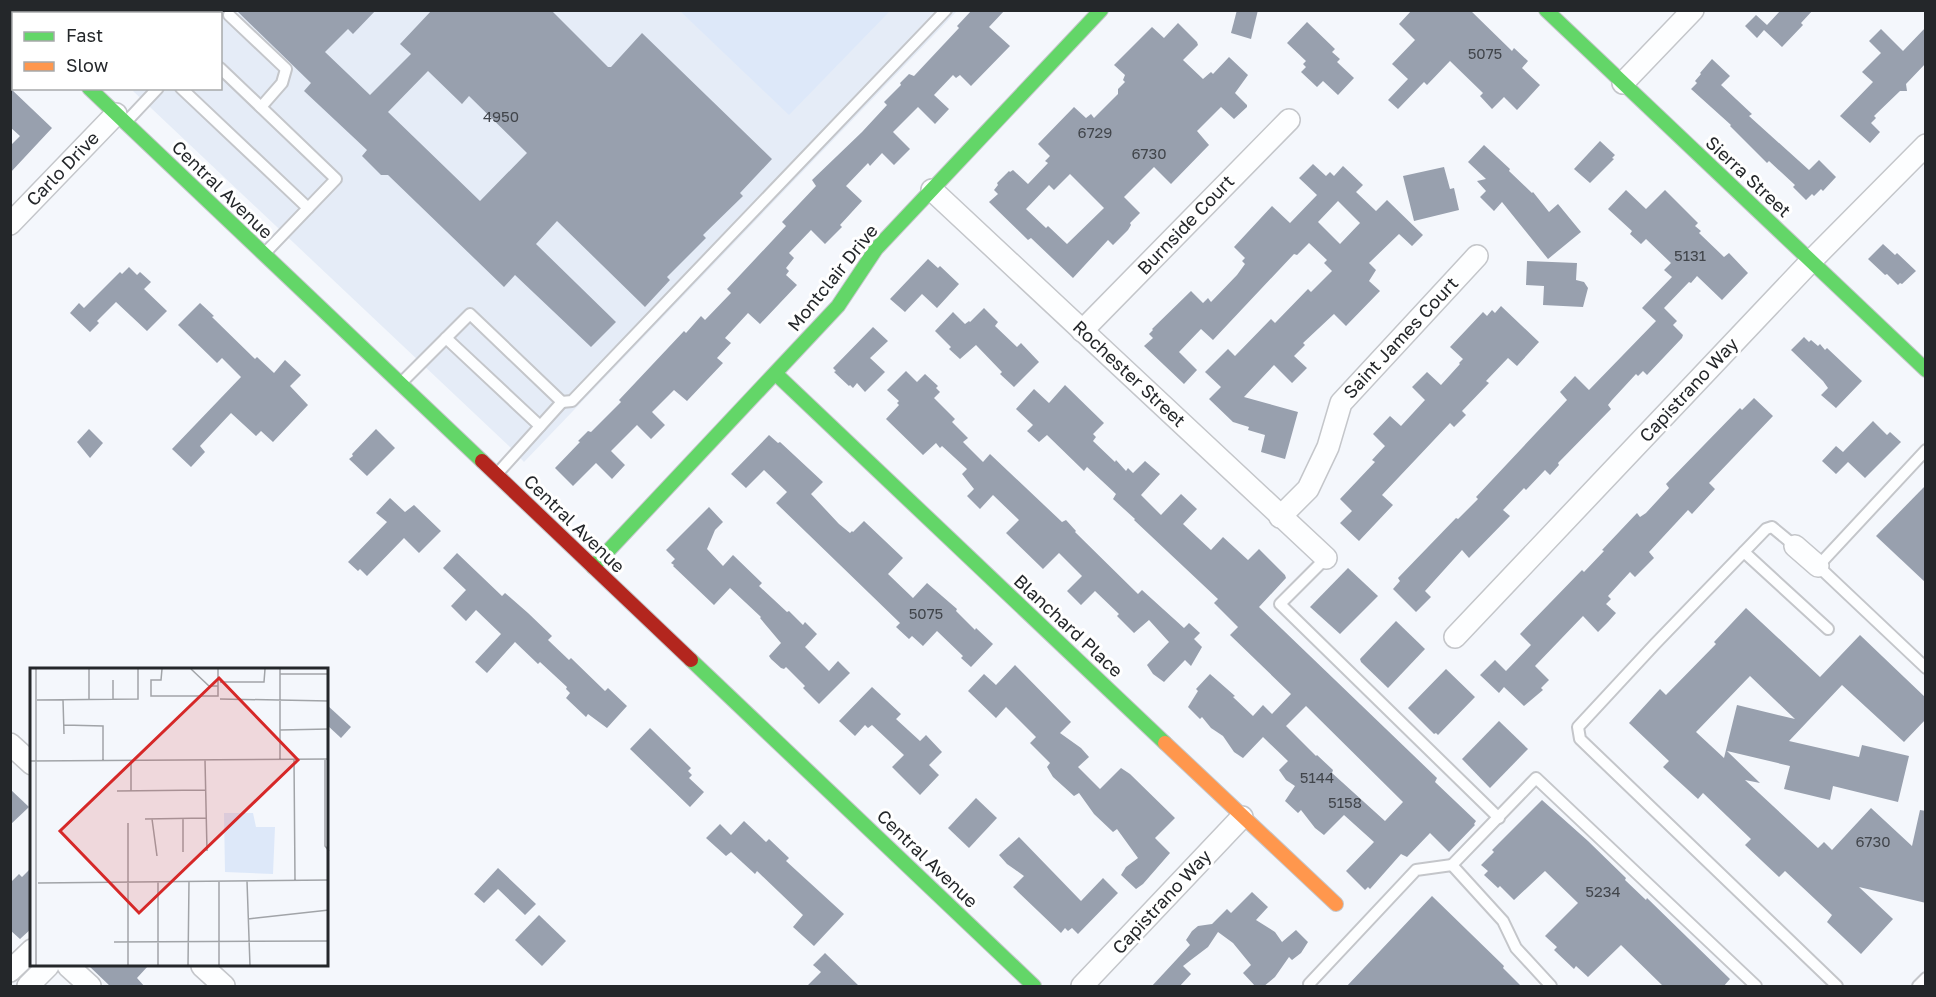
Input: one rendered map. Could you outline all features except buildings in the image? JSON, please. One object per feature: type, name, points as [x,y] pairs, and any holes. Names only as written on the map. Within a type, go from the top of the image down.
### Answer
[{"type":"street","name":"Montclair Drive","points":[[593,567],[838,306],[876,249],[1101,10]]},
{"type":"street","name":"Sierra Street","points":[[1546,10],[1926,370]]},
{"type":"street","points":[[1623,83],[1693,10]]},
{"type":"street","name":"Central Avenue","points":[[92,90],[1034,987]]},
{"type":"street","name":"Carlo Drive","points":[[10,224],[121,118]]},
{"type":"street","name":"Burnside Court","points":[[1083,331],[1289,120]]},
{"type":"street","name":"Capistrano Way","points":[[1455,637],[1811,261],[1926,145]]},
{"type":"street","name":"Rochester Street","points":[[932,190],[1326,558]]},
{"type":"street","name":"Saint James Court","points":[[1280,517],[1308,489],[1328,447],[1341,403],[1477,256]]},
{"type":"street","name":"Blanchard Place","points":[[776,374],[1336,904]]},
{"type":"street","points":[[1795,546],[1818,566]]},
{"type":"street","points":[[10,744],[30,762]]},
{"type":"street","name":"Capistrano Way","points":[[1082,987],[1242,817]]},
{"type":"street","points":[[28,987],[47,967]]},
{"type":"street","points":[[69,967],[90,987]]},
{"type":"street","points":[[203,967],[224,987]]},
{"type":"lane","points":[[496,475],[562,402],[572,401],[946,10]]},
{"type":"lane","points":[[231,13],[286,69],[282,83],[261,107]]},
{"type":"lane","points":[[222,70],[336,179],[264,255]]},
{"type":"lane","points":[[121,118],[156,90]]},
{"type":"lane","points":[[183,90],[308,208]]},
{"type":"lane","points":[[400,384],[470,314],[562,402]]},
{"type":"lane","points":[[446,338],[540,426]]},
{"type":"lane","points":[[1926,450],[1818,566],[1926,668]]},
{"type":"lane","points":[[1795,546],[1772,527],[1766,529],[1578,727],[1580,739],[1838,987]]},
{"type":"lane","points":[[1744,552],[1828,629]]},
{"type":"lane","points":[[1326,558],[1280,604],[1499,818]]},
{"type":"lane","points":[[1309,984],[1416,870],[1452,865],[1536,778],[1756,987]]},
{"type":"lane","points":[[1452,865],[1503,921],[1516,948],[1551,987]]},
{"type":"lane","points":[[1918,987],[1926,978]]},
{"type":"shaded area","points":[[680,11],[890,11],[789,115]]},
{"type":"shaded area","points":[[957,11],[524,462],[133,91],[222,90],[222,12],[210,12]]},
{"type":"traffic: fast","points":[[593,567],[838,306],[876,249],[1101,10]]},
{"type":"traffic: fast","points":[[1546,10],[1926,370]]},
{"type":"traffic: fast","points":[[91,90],[482,461]]},
{"type":"traffic: fast","points":[[776,374],[1165,743]]},
{"type":"traffic: fast","points":[[691,660],[1034,986]]},
{"type":"traffic: slow","points":[[1165,743],[1336,904]]},
{"type":"traffic: jam","points":[[482,461],[691,660]]}]
